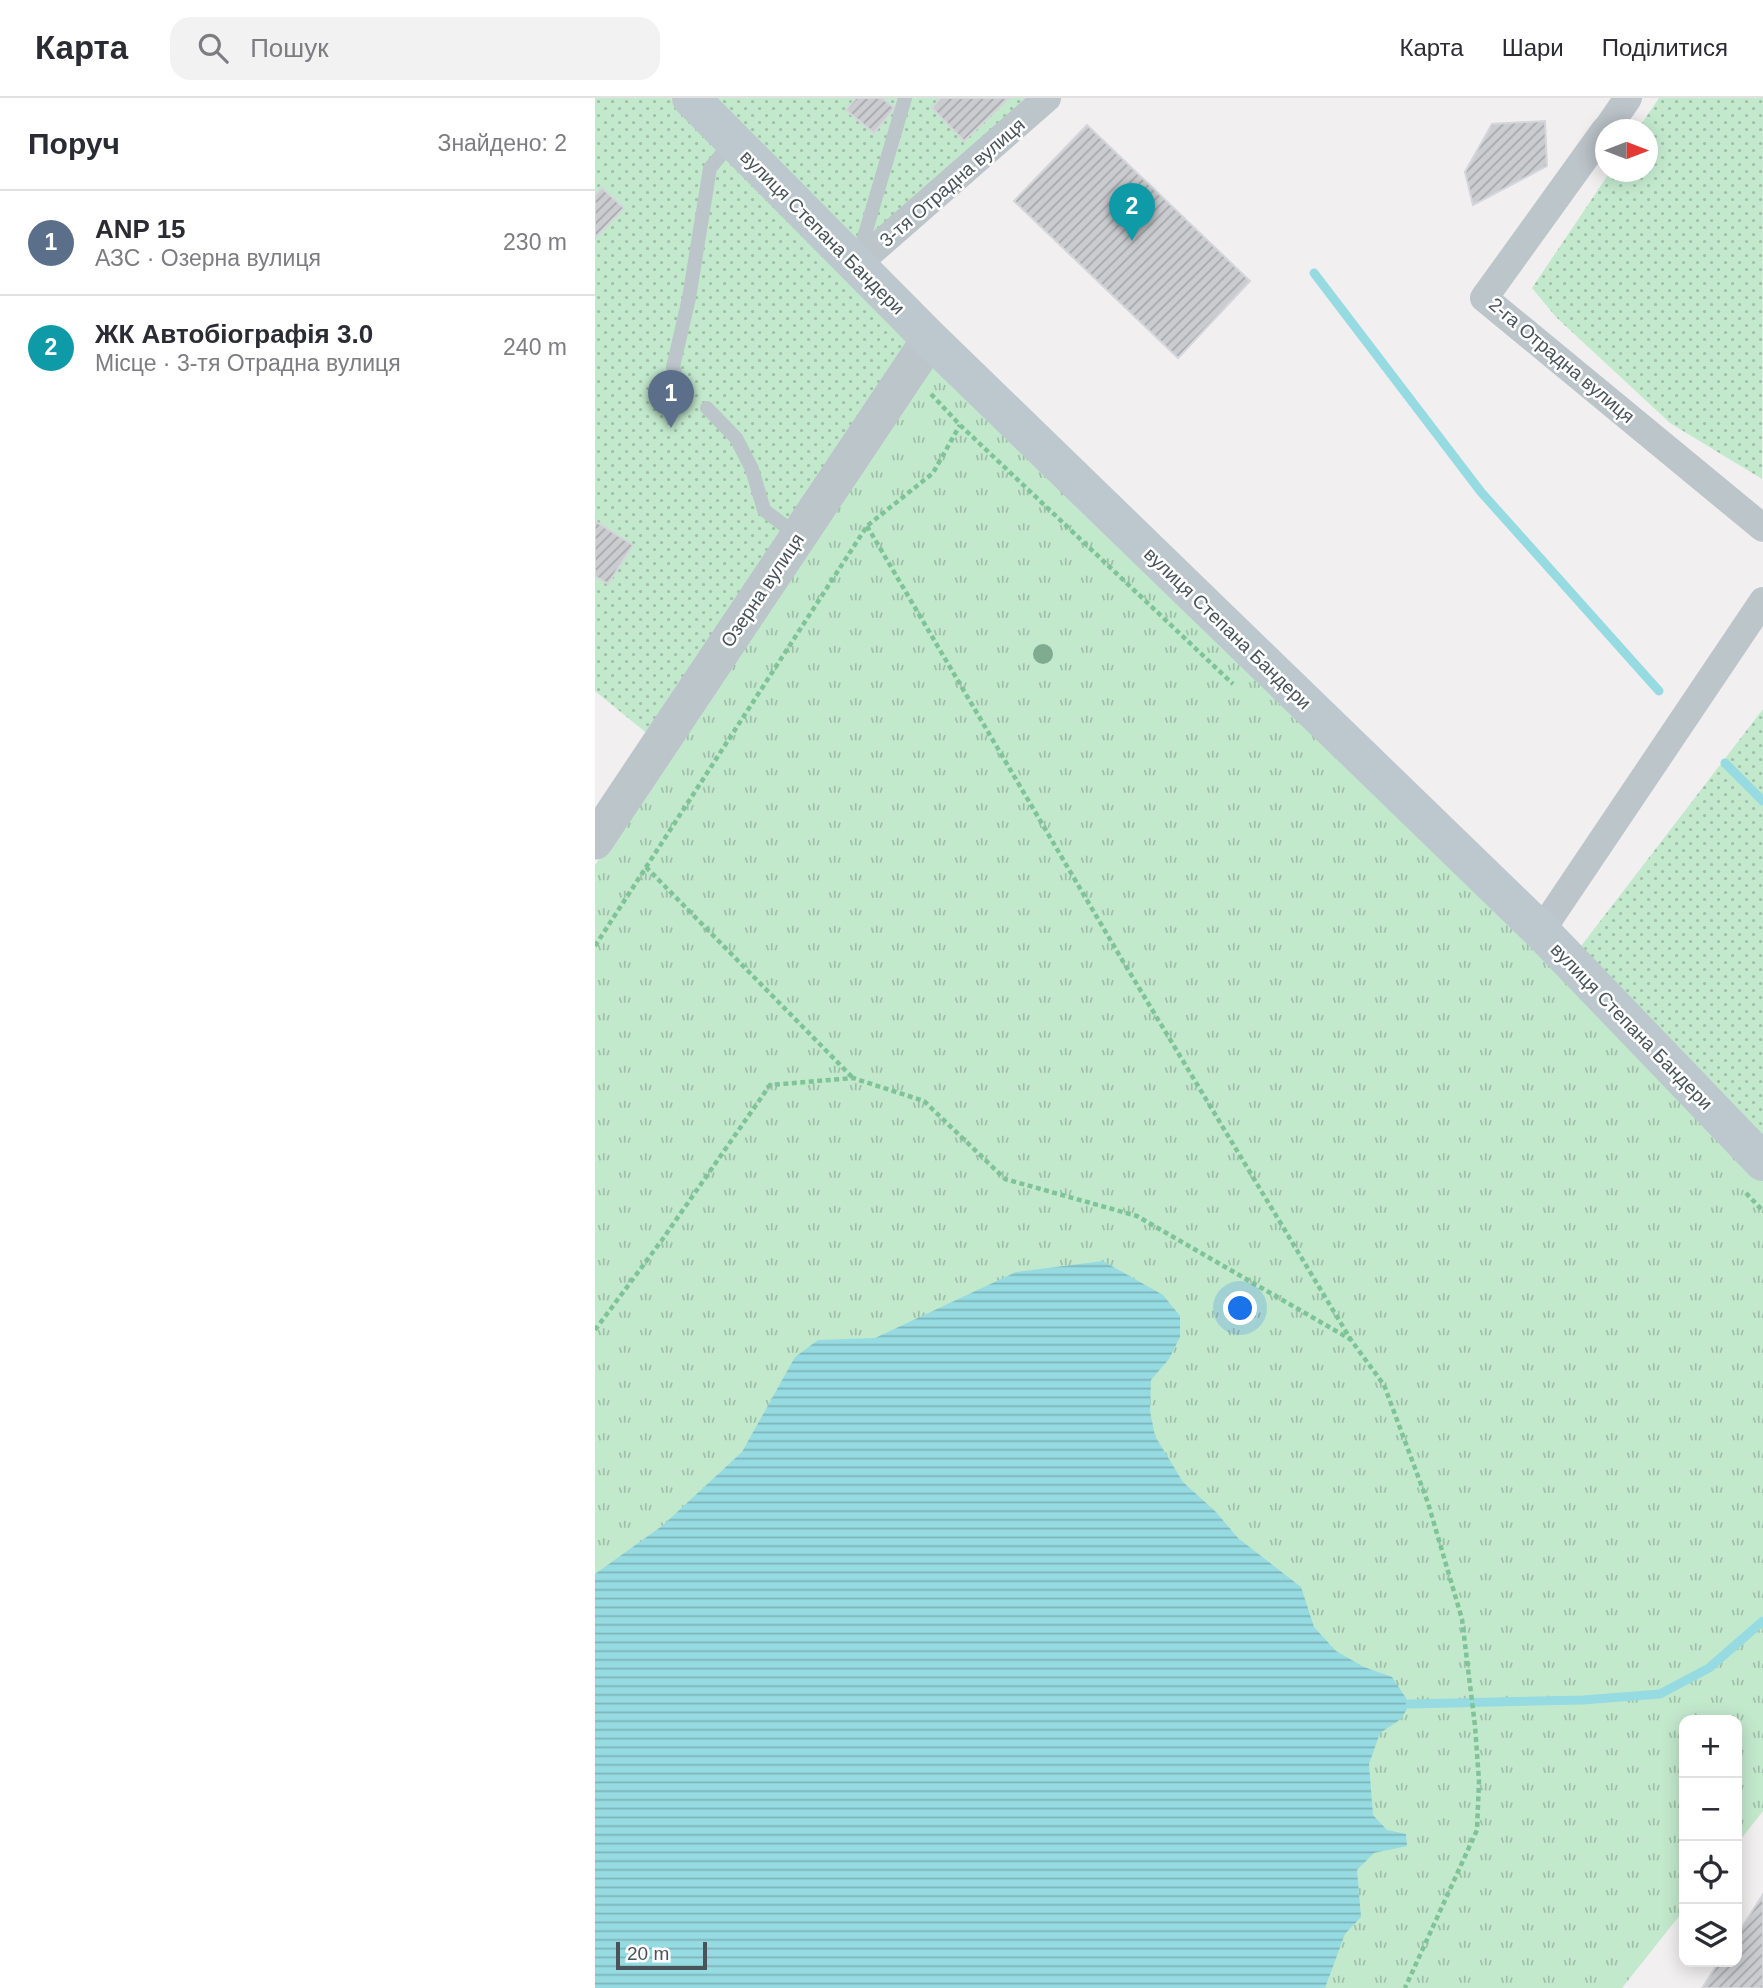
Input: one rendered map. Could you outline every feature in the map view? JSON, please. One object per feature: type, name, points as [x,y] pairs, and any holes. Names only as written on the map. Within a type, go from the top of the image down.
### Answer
[{"type":"main road","name":"вулиця Степана Бандери","points":[[691,98],[930,339],[1541,931],[1753,1176]]},
{"type":"street","name":"3-тя Отрадна вулиця","points":[[856,265],[1047,98]]},
{"type":"street","name":"2-га Отрадна вулиця","points":[[1614,119],[1629,98]]},
{"type":"street","name":"2-га Отрадна вулиця","points":[[1595,145],[1484,298],[1763,528]]},
{"type":"street","name":"Озерна вулиця","points":[[595,841],[930,339]]},
{"type":"street","points":[[1541,931],[1763,601]]},
{"type":"lane","points":[[856,265],[905,98]]},
{"type":"lane","points":[[679,384],[673,367],[689,298],[710,168],[733,141]]},
{"type":"lane","points":[[707,408],[736,438],[752,469],[764,510],[798,536]]},
{"type":"path","points":[[595,946],[867,526],[933,473],[960,425],[1240,691]]},
{"type":"path","points":[[867,526],[1100,922],[1351,1340],[1384,1385],[1428,1503],[1462,1619],[1479,1781],[1477,1830],[1405,1988]]},
{"type":"path","points":[[646,867],[853,1078]]},
{"type":"path","points":[[595,1330],[662,1240],[770,1085],[853,1078],[924,1101],[1005,1180],[1137,1216],[1351,1340]]},
{"type":"path","points":[[1753,1176],[1763,1211]]},
{"type":"green space","points":[[595,98],[671,98],[912,341],[649,735],[595,691]]},
{"type":"green space","points":[[710,98],[1026,98],[858,248]]},
{"type":"green space","points":[[1659,98],[1763,98],[1762,479],[1670,423],[1556,317],[1532,288],[1603,182],[1658,182],[1658,119],[1645,119]]},
{"type":"green space","points":[[932,361],[1531,941],[1763,1181],[1763,1811],[1742,1838],[1742,1715],[1679,1715],[1679,1916],[1622,1988],[595,1988],[595,865]]},
{"type":"green space","points":[[1763,709],[1763,1142],[1578,950]]},
{"type":"water","points":[[1103,1261],[1163,1295],[1180,1316],[1180,1337],[1169,1359],[1151,1380],[1150,1411],[1155,1436],[1183,1482],[1216,1512],[1238,1538],[1301,1587],[1314,1627],[1336,1651],[1364,1667],[1392,1677],[1410,1704],[1401,1719],[1380,1733],[1369,1764],[1373,1815],[1387,1830],[1406,1834],[1407,1846],[1374,1853],[1357,1870],[1361,1917],[1345,1934],[1325,1988],[595,1988],[595,1574],[662,1526],[742,1452],[795,1357],[818,1340],[875,1338],[1016,1272]]},
{"type":"building","points":[[856,98],[882,98],[894,108],[874,133],[846,110]]},
{"type":"building","points":[[941,98],[1009,98],[964,141],[932,108]]},
{"type":"building","points":[[1545,121],[1547,166],[1473,205],[1465,172],[1492,124]]},
{"type":"building","points":[[1087,125],[1250,281],[1178,358],[1014,201]]},
{"type":"building","points":[[602,188],[624,208],[595,238],[595,195]]},
{"type":"building","points":[[595,521],[633,545],[608,584],[595,576]]},
{"type":"building","points":[[1763,1894],[1763,1988],[1702,1988],[1716,1967],[1742,1967],[1742,1927]]},
{"type":"waterway","points":[[1314,273],[1481,492],[1659,691]]},
{"type":"waterway","points":[[1725,763],[1763,801]]},
{"type":"waterway","points":[[1410,1704],[1583,1700],[1660,1694],[1709,1668],[1763,1621]]},
{"type":"place","name":"ЖК Автобіографія 3.0","points":[[1132,241]]},
{"type":"place","name":"ANP 15","points":[[671,428]]}]
